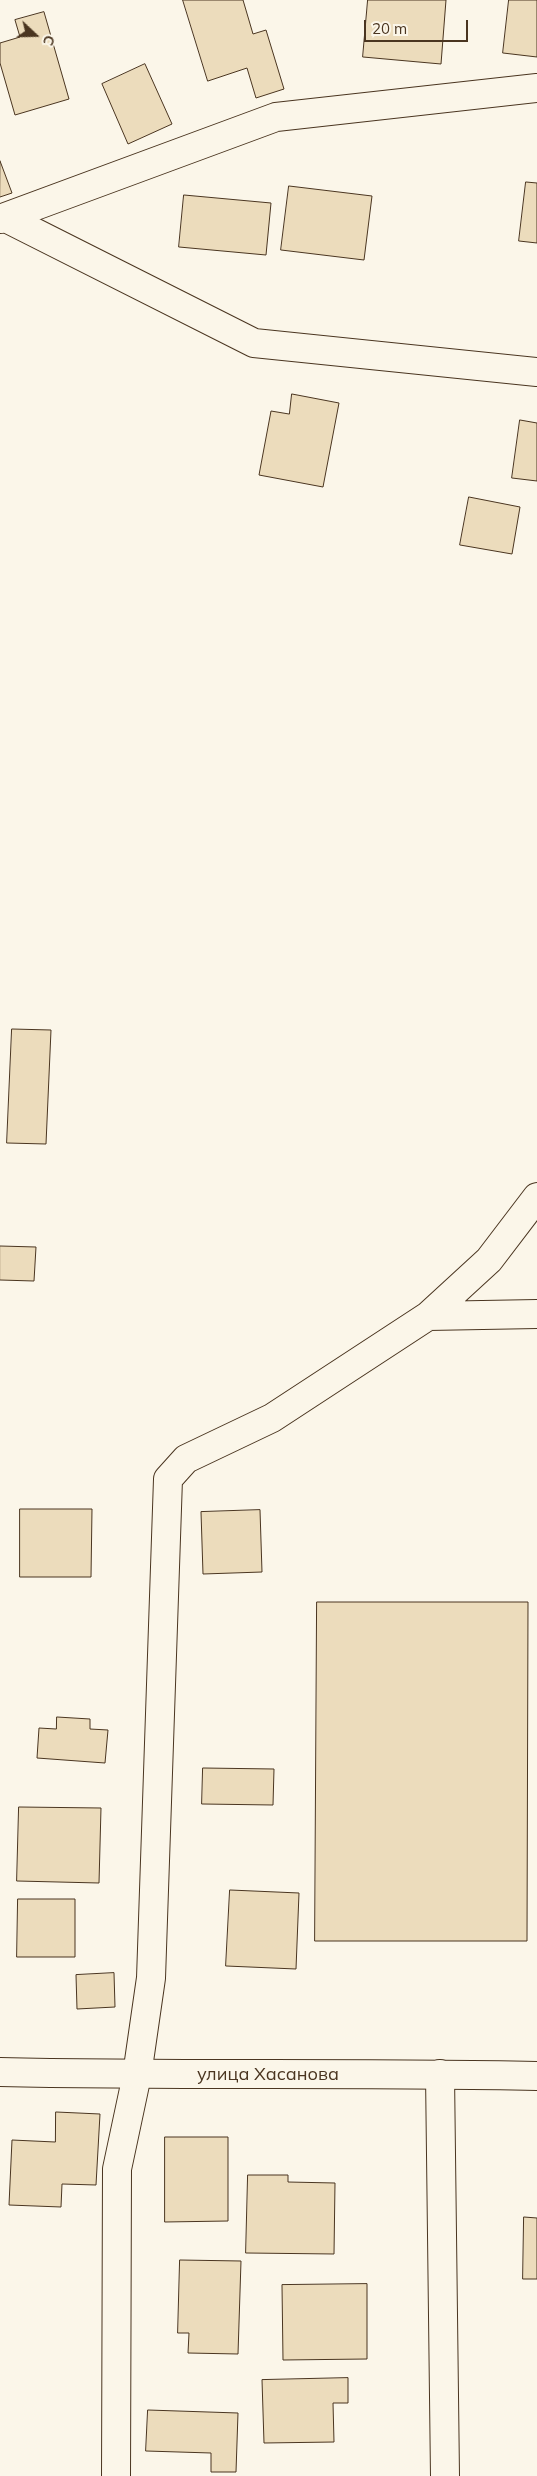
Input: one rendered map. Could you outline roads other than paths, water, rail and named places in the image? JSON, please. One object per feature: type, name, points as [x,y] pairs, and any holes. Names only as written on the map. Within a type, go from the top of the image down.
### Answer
[{"type":"street","points":[[3,218],[276,117],[537,88]]},
{"type":"street","points":[[3,218],[254,343],[537,372]]},
{"type":"street","points":[[116,2476],[118,2169],[137,2075],[151,1978],[168,1479],[186,1459],[272,1418],[428,1316],[489,1260],[537,1197]]},
{"type":"street","points":[[428,1316],[537,1314]]},
{"type":"street","name":"улица Хасанова","points":[[0,2072],[137,2075],[440,2074],[537,2076]]},
{"type":"street","points":[[440,2074],[445,2476]]}]
